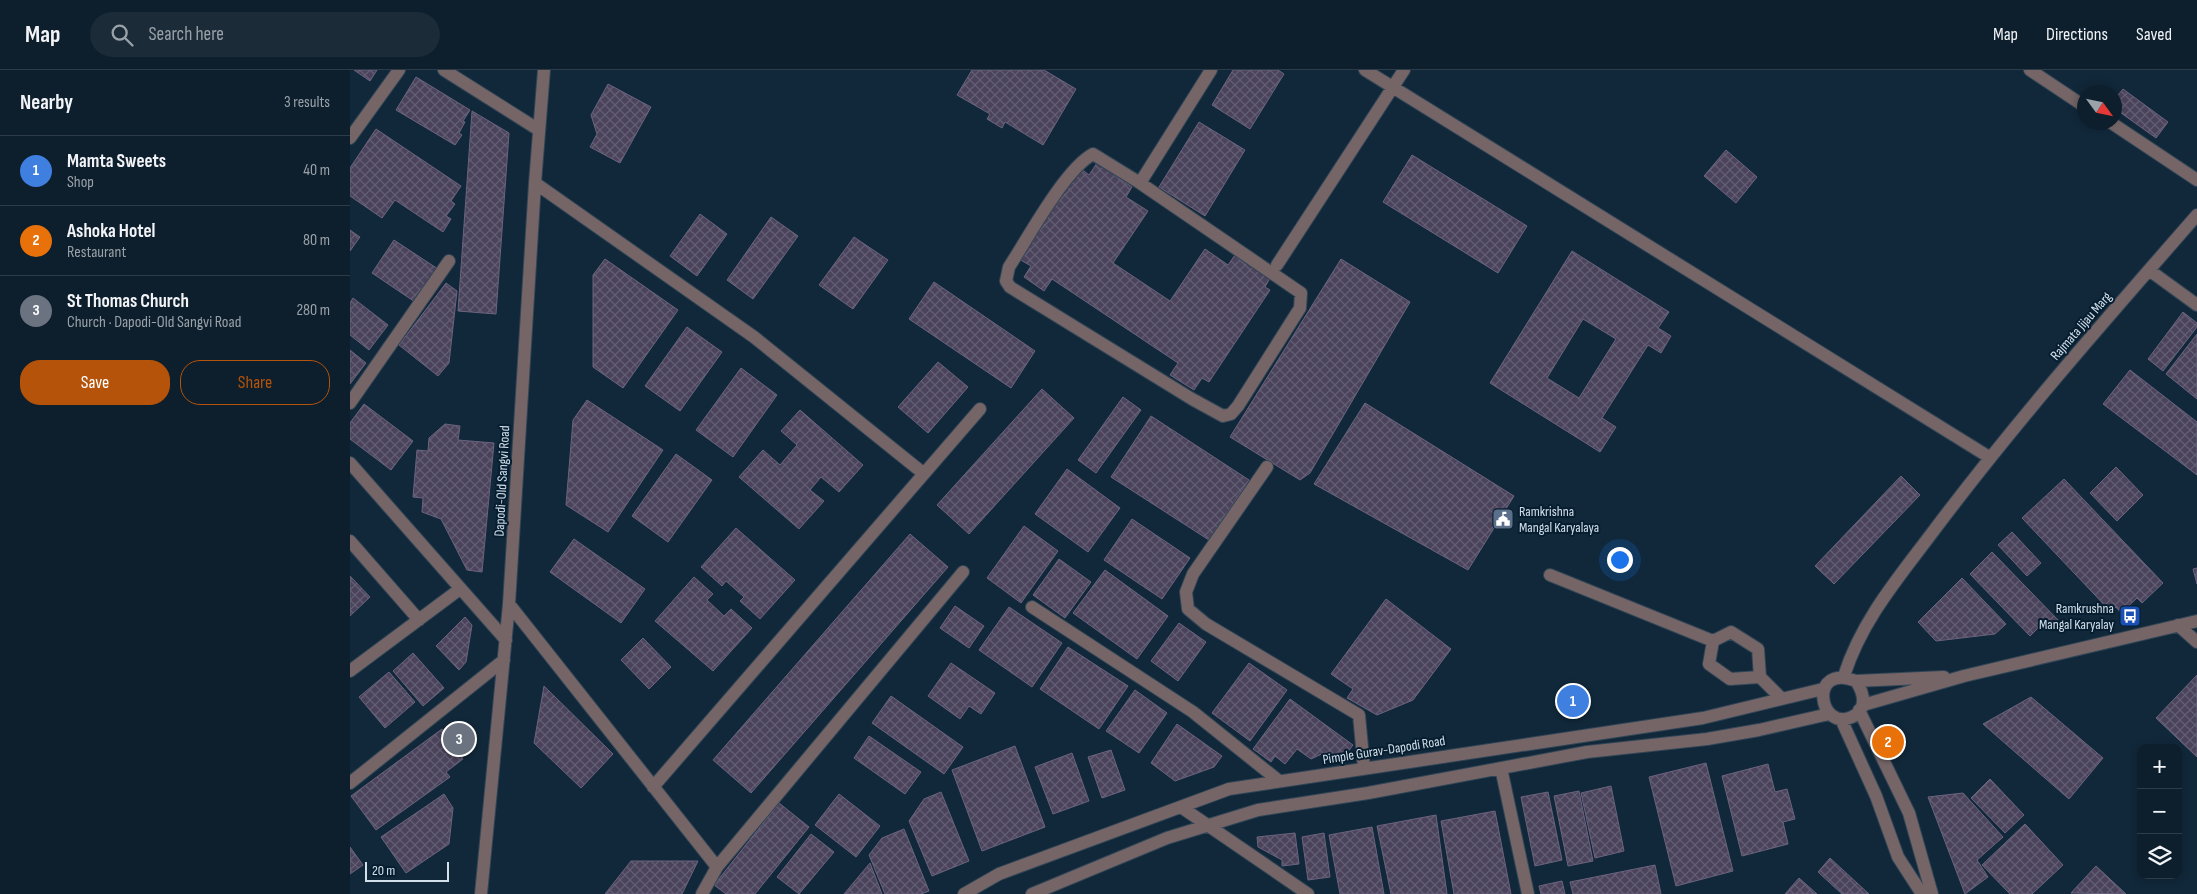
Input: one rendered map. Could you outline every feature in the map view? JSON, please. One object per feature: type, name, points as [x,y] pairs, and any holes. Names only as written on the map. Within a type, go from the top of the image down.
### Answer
[{"type":"street","points":[[350,138],[399,70]]},
{"type":"street","points":[[444,70],[539,130]]},
{"type":"street","name":"Dapodi-Old Sangvi Road","points":[[481,894],[509,604],[535,183],[544,70]]},
{"type":"street","points":[[1140,183],[1210,70]]},
{"type":"street","points":[[1365,70],[1989,457]]},
{"type":"street","points":[[1277,265],[1404,70]]},
{"type":"street","points":[[2030,70],[2077,101]]},
{"type":"street","points":[[2122,130],[2197,180]]},
{"type":"street","points":[[1093,154],[1140,183],[1301,293],[1300,308],[1238,406],[1231,414],[1223,416],[1192,399],[1010,287],[1006,280],[1009,267],[1067,178],[1083,160],[1093,154]]},
{"type":"street","points":[[535,183],[754,337],[923,472]]},
{"type":"street","name":"Rajmata Jijau Marg","points":[[1844,676],[1852,650],[1869,618],[1989,457],[2197,215]]},
{"type":"street","points":[[350,403],[449,262]]},
{"type":"street","points":[[2149,270],[2197,305]]},
{"type":"street","points":[[653,787],[923,472],[980,409]]},
{"type":"street","points":[[350,463],[506,640]]},
{"type":"street","points":[[1266,467],[1193,574],[1186,592],[1188,609],[1206,624],[1360,715],[1364,768]]},
{"type":"street","points":[[350,542],[419,620]]},
{"type":"street","points":[[702,894],[717,867],[963,572]]},
{"type":"street","points":[[1550,575],[1713,641],[1731,632],[1758,649],[1760,677],[1782,699]]},
{"type":"street","points":[[350,671],[460,589]]},
{"type":"street","points":[[509,604],[717,867]]},
{"type":"street","points":[[1032,607],[1193,712],[1279,781]]},
{"type":"street","points":[[1032,894],[1167,838],[1258,810],[1368,793],[1587,752],[1759,730],[1829,714],[1841,718],[1852,717],[1861,708],[1964,676],[2197,621]]},
{"type":"street","points":[[2178,625],[2197,642]]},
{"type":"street","points":[[1713,641],[1709,664],[1730,679],[1760,677]]},
{"type":"street","points":[[350,783],[504,660]]},
{"type":"street","points":[[1829,714],[1822,702],[1823,689],[1831,679],[1844,676],[1856,681],[1964,676]]},
{"type":"street","points":[[1856,681],[1864,692],[1861,708],[1909,813],[1932,894]]},
{"type":"street","name":"Pimple Gurav-Dapodi Road","points":[[967,893],[999,874],[1229,789],[1703,718],[1823,689]]},
{"type":"street","points":[[1841,718],[1876,796],[1898,857],[1922,894]]},
{"type":"street","points":[[1501,768],[1528,894]]},
{"type":"street","points":[[1181,807],[1308,894]]},
{"type":"building","points":[[354,70],[377,70],[370,81]]},
{"type":"building","points":[[972,70],[1044,70],[1076,89],[1043,145],[1005,122],[1002,128],[987,119],[990,114],[957,95]]},
{"type":"building","points":[[1233,70],[1278,70],[1284,74],[1250,129],[1212,105]]},
{"type":"building","points":[[416,77],[470,110],[463,121],[465,122],[459,133],[462,135],[455,145],[396,110]]},
{"type":"building","points":[[608,84],[651,107],[620,163],[590,147],[597,134],[591,115]]},
{"type":"building","points":[[2123,89],[2168,122],[2156,138],[2122,114]]},
{"type":"building","points":[[472,111],[509,133],[496,314],[458,311]]},
{"type":"building","points":[[1199,122],[1245,150],[1205,216],[1159,187]]},
{"type":"building","points":[[376,129],[461,186],[451,201],[455,204],[446,216],[451,219],[443,232],[395,200],[382,218],[350,196],[350,168]]},
{"type":"building","points":[[1726,150],[1757,177],[1736,203],[1704,176]]},
{"type":"building","points":[[1412,155],[1527,226],[1498,273],[1383,202]]},
{"type":"building","points":[[1097,163],[1132,187],[1126,197],[1148,211],[1113,263],[1170,301],[1205,249],[1228,265],[1235,255],[1270,278],[1265,287],[1270,290],[1209,382],[1202,378],[1194,390],[1170,375],[1178,363],[1052,279],[1044,291],[1024,277],[1031,266],[1019,259],[1080,168],[1089,175]]},
{"type":"building","points":[[700,214],[727,234],[697,276],[670,256]]},
{"type":"building","points":[[771,217],[798,236],[753,299],[727,280]]},
{"type":"building","points":[[350,230],[360,237],[350,251]]},
{"type":"building","points":[[854,237],[888,260],[853,309],[819,285]]},
{"type":"building","points":[[394,240],[438,269],[415,302],[372,273]]},
{"type":"building","points":[[1572,251],[1669,312],[1658,328],[1671,336],[1661,353],[1648,345],[1602,418],[1616,427],[1600,452],[1490,383]],"holes":[[[1583,319],[1616,339],[1579,398],[1547,378]]]},
{"type":"building","points":[[605,259],[678,310],[623,388],[593,367],[593,275]]},
{"type":"building","points":[[1341,259],[1410,302],[1310,473],[1300,480],[1230,437]]},
{"type":"building","points":[[934,282],[1035,351],[1011,388],[909,319]]},
{"type":"building","points":[[446,283],[457,291],[449,363],[438,376],[399,345]]},
{"type":"building","points":[[353,298],[388,325],[369,350],[350,335],[350,303]]},
{"type":"building","points":[[2183,312],[2197,323],[2197,327],[2163,371],[2148,359]]},
{"type":"building","points":[[687,327],[722,352],[680,411],[645,386]]},
{"type":"building","points":[[2197,334],[2197,399],[2166,374]]},
{"type":"building","points":[[350,350],[366,363],[350,384]]},
{"type":"building","points":[[938,362],[968,387],[928,433],[898,407]]},
{"type":"building","points":[[741,368],[777,395],[733,457],[696,430]]},
{"type":"building","points":[[2130,370],[2197,422],[2197,475],[2103,404]]},
{"type":"building","points":[[1042,389],[1074,418],[969,534],[937,505]]},
{"type":"building","points":[[1123,397],[1141,410],[1096,473],[1078,460]]},
{"type":"building","points":[[587,400],[663,450],[608,532],[566,505],[573,420]]},
{"type":"building","points":[[1365,403],[1514,496],[1468,570],[1314,484]]},
{"type":"building","points":[[364,404],[413,441],[391,470],[350,439],[350,423]]},
{"type":"building","points":[[800,410],[863,465],[839,492],[821,477],[810,490],[824,501],[799,529],[739,477],[763,450],[780,465],[797,445],[781,431]]},
{"type":"building","points":[[1151,416],[1249,480],[1209,540],[1111,477]]},
{"type":"building","points":[[445,424],[460,426],[458,440],[494,443],[482,572],[467,570],[441,519],[422,512],[423,498],[413,497],[417,450],[428,451],[429,438]]},
{"type":"building","points":[[676,454],[712,480],[668,542],[632,516]]},
{"type":"building","points":[[2116,467],[2143,495],[2117,521],[2090,493]]},
{"type":"building","points":[[1067,469],[1120,508],[1088,552],[1035,514]]},
{"type":"building","points":[[1901,476],[1920,495],[1834,584],[1815,566]]},
{"type":"building","points":[[2064,479],[2163,583],[2142,603],[2137,598],[2121,613],[2116,607],[2111,612],[2022,518]]},
{"type":"building","points":[[1132,519],[1190,558],[1162,599],[1104,560]]},
{"type":"building","points":[[1024,526],[1058,551],[1021,603],[987,578]]},
{"type":"building","points":[[736,528],[795,580],[760,619],[740,601],[744,597],[726,581],[722,586],[701,567]]},
{"type":"building","points":[[2012,532],[2041,563],[2027,576],[1998,545]]},
{"type":"building","points":[[910,534],[948,567],[751,793],[713,760]]},
{"type":"building","points":[[574,539],[645,589],[621,623],[550,572]]},
{"type":"building","points":[[1992,552],[2058,620],[2048,630],[2042,624],[2030,636],[1970,574]]},
{"type":"building","points":[[1059,559],[1091,582],[1065,618],[1033,595]]},
{"type":"building","points":[[2197,568],[2197,584],[2193,569]]},
{"type":"building","points":[[1105,570],[1168,616],[1137,659],[1073,613]]},
{"type":"building","points":[[350,576],[370,597],[350,616]]},
{"type":"building","points":[[694,577],[713,594],[707,600],[724,616],[731,609],[752,628],[713,671],[655,621]]},
{"type":"building","points":[[1962,578],[2006,624],[1995,634],[1936,641],[1918,622]]},
{"type":"building","points":[[1386,599],[1451,649],[1413,700],[1377,715],[1347,698],[1353,689],[1331,674]]},
{"type":"building","points":[[955,606],[984,626],[969,648],[940,628]]},
{"type":"building","points":[[1009,607],[1062,643],[1032,687],[979,650]]},
{"type":"building","points":[[465,617],[472,625],[466,662],[459,670],[436,646]]},
{"type":"building","points":[[1179,623],[1206,642],[1178,681],[1151,661]]},
{"type":"building","points":[[643,638],[671,667],[649,689],[621,660]]},
{"type":"building","points":[[1068,647],[1128,686],[1099,729],[1040,689]]},
{"type":"building","points":[[413,653],[444,688],[423,706],[393,671]]},
{"type":"building","points":[[951,663],[995,693],[981,714],[969,706],[960,719],[928,696]]},
{"type":"building","points":[[1249,663],[1287,690],[1250,741],[1212,713]]},
{"type":"building","points":[[389,672],[415,702],[385,728],[359,697]]},
{"type":"building","points":[[2197,675],[2197,757],[2156,718]]},
{"type":"building","points":[[544,686],[613,754],[581,788],[534,743]]},
{"type":"building","points":[[1135,690],[1167,713],[1139,753],[1106,731]]},
{"type":"building","points":[[891,696],[963,747],[944,774],[872,723]]},
{"type":"building","points":[[2031,697],[2103,758],[2069,799],[1983,724]]},
{"type":"building","points":[[1290,699],[1353,745],[1347,753],[1335,758],[1326,752],[1311,759],[1297,749],[1285,764],[1275,756],[1271,762],[1253,749]]},
{"type":"building","points":[[1177,724],[1222,756],[1214,767],[1175,781],[1151,763]]},
{"type":"building","points":[[442,729],[463,759],[446,772],[450,777],[376,830],[351,796]]},
{"type":"building","points":[[869,736],[921,772],[905,794],[854,758]]},
{"type":"building","points":[[1015,746],[1045,827],[982,851],[952,770]]},
{"type":"building","points":[[1111,750],[1125,790],[1102,798],[1088,757]]},
{"type":"building","points":[[1072,753],[1089,801],[1053,814],[1035,767]]},
{"type":"building","points":[[1706,763],[1733,871],[1676,886],[1649,777]]},
{"type":"building","points":[[1768,764],[1775,792],[1787,789],[1795,819],[1783,822],[1788,844],[1742,856],[1722,776]]},
{"type":"building","points":[[1990,779],[2024,815],[2005,833],[1971,798]]},
{"type":"building","points":[[1611,786],[1624,851],[1595,858],[1581,793]]},
{"type":"building","points":[[1579,791],[1593,861],[1568,866],[1554,796]]},
{"type":"building","points":[[941,792],[969,861],[932,876],[909,821],[924,799]]},
{"type":"building","points":[[1548,792],[1562,860],[1535,866],[1521,797]]},
{"type":"building","points":[[1963,793],[2003,837],[1977,860],[1988,877],[1965,894],[1928,797]]},
{"type":"building","points":[[444,794],[453,808],[449,844],[406,873],[381,837]]},
{"type":"building","points":[[839,794],[880,826],[856,857],[815,825]]},
{"type":"building","points":[[779,803],[809,827],[755,894],[726,894],[714,885]]},
{"type":"building","points":[[1495,811],[1511,894],[1454,894],[1441,821]]},
{"type":"building","points":[[1436,815],[1447,894],[1391,894],[1377,826]]},
{"type":"building","points":[[2025,824],[2063,865],[2032,894],[2010,894],[1982,865]]},
{"type":"building","points":[[1372,827],[1384,894],[1340,894],[1329,835]]},
{"type":"building","points":[[904,829],[929,891],[921,894],[885,894],[869,855],[882,838]]},
{"type":"building","points":[[1295,833],[1299,864],[1282,866],[1282,860],[1258,847],[1257,837]]},
{"type":"building","points":[[1324,833],[1330,877],[1308,880],[1302,837]]},
{"type":"building","points":[[811,834],[834,852],[799,894],[777,877]]},
{"type":"building","points":[[350,847],[363,865],[350,874]]},
{"type":"building","points":[[1830,858],[1869,894],[1842,894],[1818,872]]},
{"type":"building","points":[[631,861],[698,861],[682,894],[605,894]]},
{"type":"building","points":[[870,863],[882,894],[844,894]]},
{"type":"building","points":[[1655,865],[1661,894],[1573,894],[1570,882]]},
{"type":"building","points":[[2096,866],[2126,894],[2071,893]]},
{"type":"building","points":[[1799,878],[1817,894],[1785,894]]},
{"type":"building","points":[[1562,881],[1565,894],[1541,894],[1539,886]]},
{"type":"place","name":"Ramkrishna Mangal Karyalaya","points":[[1503,519]]},
{"type":"place","name":"Ramkrushna Mangal Karyalay","points":[[2130,616]]},
{"type":"place","name":"Mamta Sweets","points":[[1573,701]]},
{"type":"place","name":"St Thomas Church","points":[[459,739]]},
{"type":"place","name":"Ashoka Hotel","points":[[1888,742]]}]
